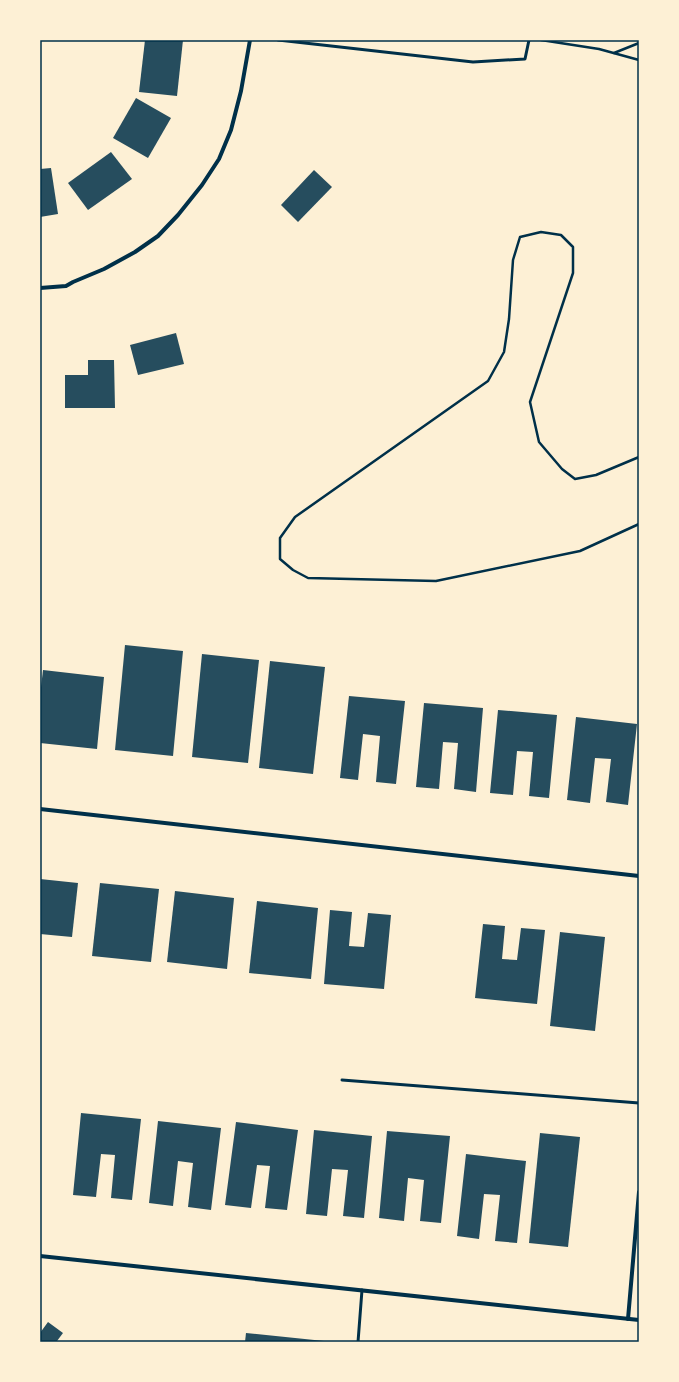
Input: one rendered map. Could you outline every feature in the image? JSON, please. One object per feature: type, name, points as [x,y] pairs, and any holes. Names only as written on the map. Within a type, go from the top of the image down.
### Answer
[{"type":"street","points":[[40,288],[66,286],[104,269],[135,252],[158,236],[178,215],[219,159],[231,130],[241,92],[250,40]]},
{"type":"street","points":[[40,809],[639,876]]},
{"type":"street","points":[[628,1319],[639,1192]]},
{"type":"street","points":[[40,1256],[639,1320]]},
{"type":"lane","points":[[278,40],[473,62],[525,59],[529,40]]},
{"type":"lane","points":[[342,1080],[639,1103]]},
{"type":"lane","points":[[358,1342],[362,1290]]},
{"type":"path","points":[[538,40],[599,49],[639,60]]},
{"type":"path","points":[[614,53],[639,43]]},
{"type":"path","points":[[639,457],[596,475],[575,479],[562,469],[539,442],[530,402],[573,273],[573,247],[561,235],[541,232],[520,237],[513,260],[509,319],[504,352],[488,381],[295,517],[280,538],[280,559],[293,570],[308,578],[436,581],[580,551],[639,524]]},
{"type":"building","points":[[145,40],[183,40],[177,96],[139,92]]},
{"type":"building","points":[[136,98],[171,118],[148,158],[113,138]]},
{"type":"building","points":[[111,152],[132,179],[88,210],[68,183]]},
{"type":"building","points":[[51,168],[58,214],[40,217],[40,169]]},
{"type":"building","points":[[314,170],[332,187],[298,222],[281,205]]},
{"type":"building","points":[[176,333],[184,364],[138,375],[130,345]]},
{"type":"building","points":[[88,360],[114,360],[115,408],[65,408],[65,375],[88,375]]},
{"type":"building","points":[[125,645],[183,651],[173,756],[115,750]]},
{"type":"building","points":[[202,654],[259,660],[248,763],[192,757]]},
{"type":"building","points":[[270,661],[325,667],[313,774],[259,768]]},
{"type":"building","points":[[43,670],[104,677],[97,749],[40,743],[40,696]]},
{"type":"building","points":[[349,696],[405,701],[396,784],[376,782],[380,736],[363,734],[358,780],[340,778]]},
{"type":"building","points":[[424,703],[483,708],[476,792],[454,789],[458,743],[443,742],[439,789],[416,787]]},
{"type":"building","points":[[498,710],[557,715],[549,798],[529,796],[533,752],[517,751],[513,795],[490,793]]},
{"type":"building","points":[[576,717],[637,724],[628,805],[606,802],[611,759],[595,758],[590,803],[567,800]]},
{"type":"building","points":[[40,879],[78,883],[72,937],[40,934]]},
{"type":"building","points":[[100,883],[159,889],[151,962],[92,956]]},
{"type":"building","points":[[175,891],[234,898],[227,969],[167,962]]},
{"type":"building","points":[[257,901],[318,908],[311,979],[249,973]]},
{"type":"building","points":[[330,910],[352,912],[349,946],[364,947],[368,913],[391,915],[384,989],[324,984]]},
{"type":"building","points":[[483,924],[505,926],[502,959],[517,960],[521,928],[545,930],[537,1004],[475,998]]},
{"type":"building","points":[[560,932],[605,937],[595,1031],[550,1026]]},
{"type":"building","points":[[81,1113],[141,1119],[132,1200],[111,1198],[115,1155],[101,1154],[96,1197],[73,1195]]},
{"type":"building","points":[[158,1121],[221,1128],[211,1210],[188,1207],[193,1163],[178,1161],[173,1206],[149,1203]]},
{"type":"building","points":[[236,1122],[298,1130],[287,1210],[265,1208],[270,1166],[257,1165],[251,1208],[225,1205]]},
{"type":"building","points":[[314,1130],[372,1136],[364,1218],[343,1216],[348,1170],[332,1169],[327,1216],[306,1214]]},
{"type":"building","points":[[387,1131],[450,1136],[441,1223],[420,1221],[424,1180],[408,1178],[404,1221],[379,1218]]},
{"type":"building","points":[[540,1133],[580,1137],[568,1247],[529,1243]]},
{"type":"building","points":[[466,1154],[526,1161],[517,1243],[495,1241],[500,1195],[484,1194],[479,1239],[457,1236]]},
{"type":"building","points":[[48,1322],[63,1333],[57,1341],[58,1342],[40,1342],[40,1333]]},
{"type":"building","points":[[246,1333],[324,1341],[324,1342],[245,1342]]}]
